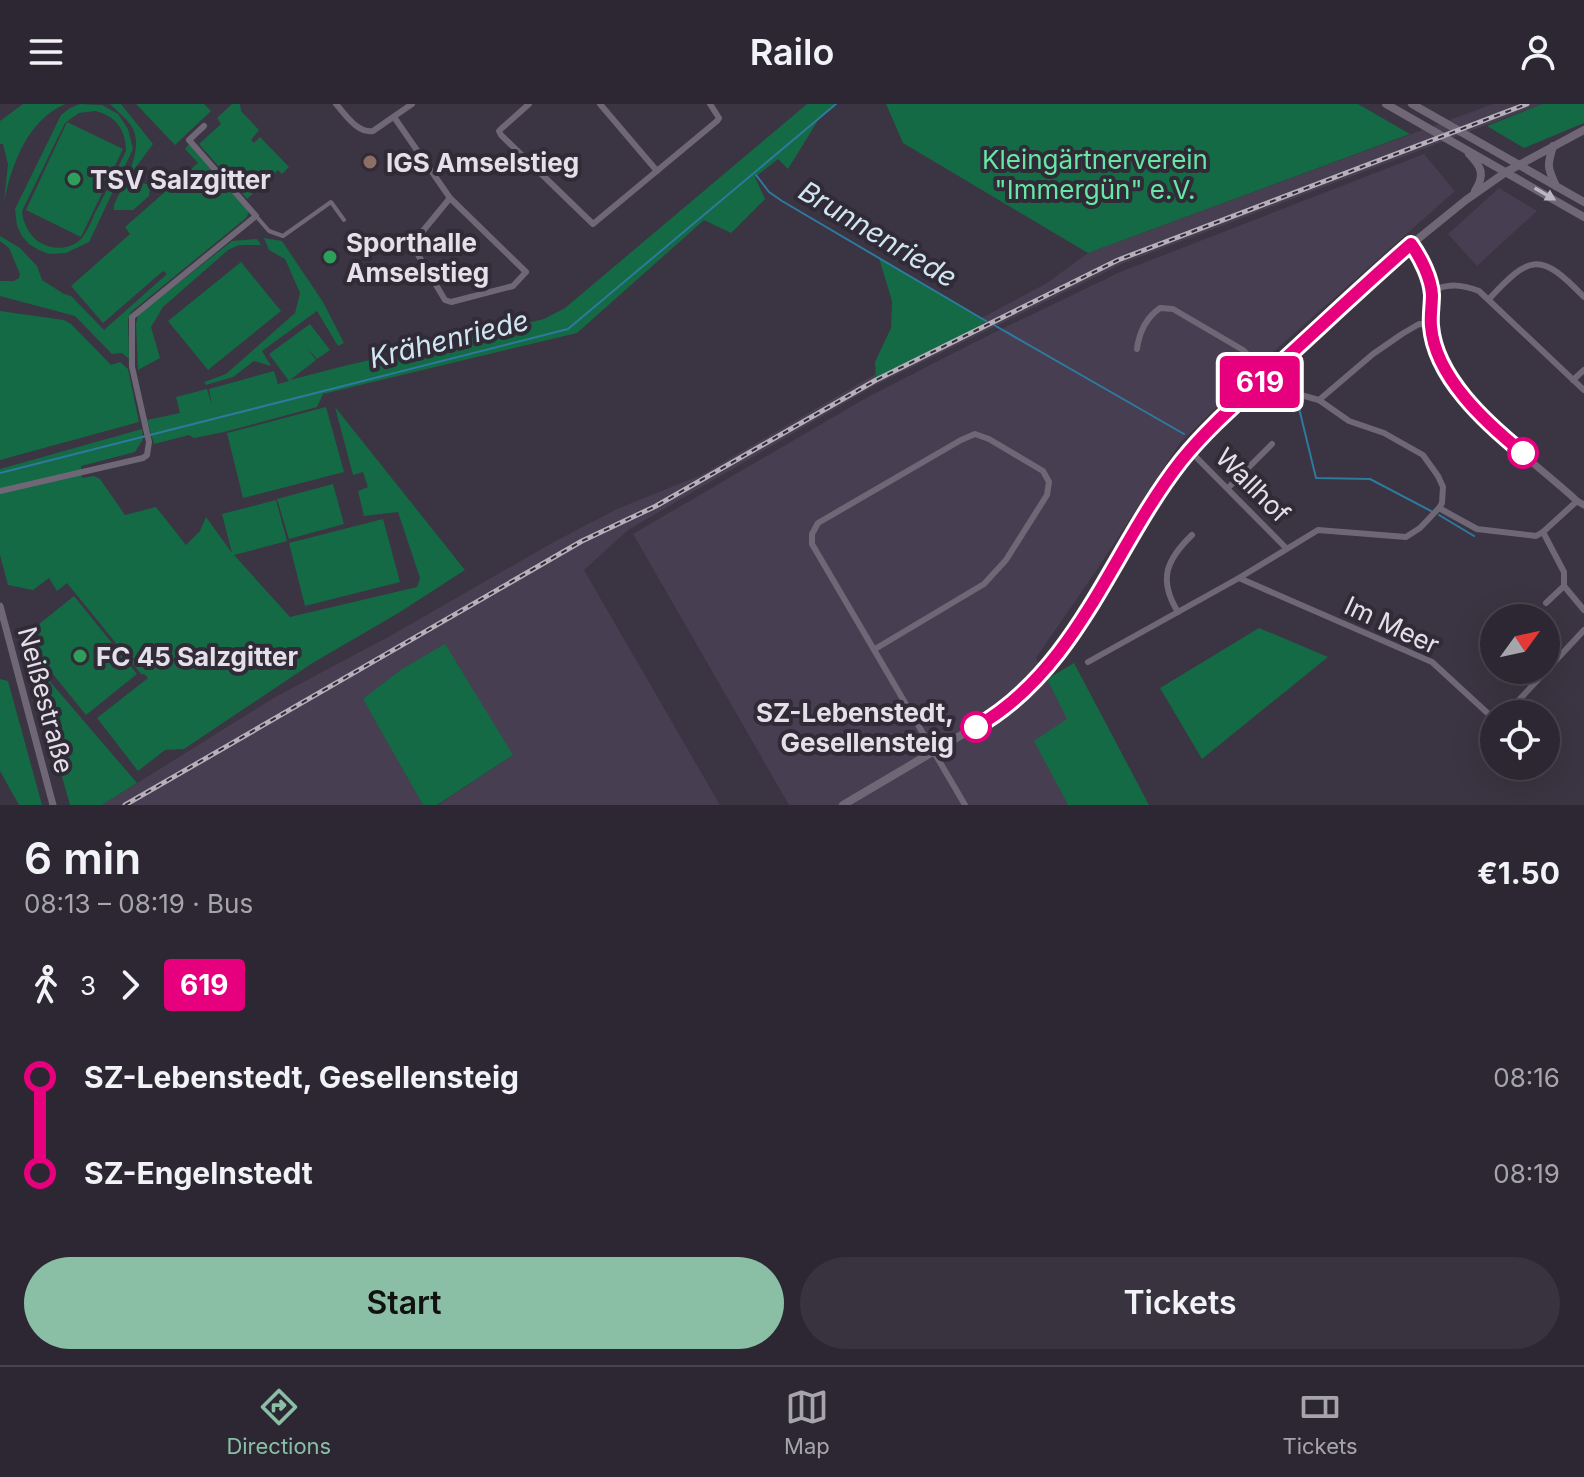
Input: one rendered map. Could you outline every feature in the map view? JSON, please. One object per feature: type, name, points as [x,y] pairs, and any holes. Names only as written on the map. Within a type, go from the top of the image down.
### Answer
[{"type":"main road","points":[[1386,104],[1584,217]]},
{"type":"main road","points":[[1412,104],[1584,202]]},
{"type":"main road","points":[[843,805],[997,714],[1031,685],[1054,659],[1087,611],[1155,497],[1190,451],[1225,414],[1411,244],[1472,195],[1519,164],[1584,130]]},
{"type":"main road","points":[[1553,146],[1548,162],[1556,186]]},
{"type":"main road","points":[[1463,148],[1478,163],[1482,172],[1472,195]]},
{"type":"street","points":[[336,104],[360,130],[366,132],[373,131],[412,104]]},
{"type":"street","points":[[529,104],[499,131],[501,135],[593,224],[717,121],[718,114],[710,104]]},
{"type":"street","points":[[600,104],[657,171]]},
{"type":"street","points":[[394,117],[450,198],[526,272],[513,286],[451,302],[445,300],[413,243],[450,198]]},
{"type":"street","points":[[204,126],[189,140],[269,231],[283,236],[331,202],[344,220]]},
{"type":"street","points":[[0,491],[143,458],[149,452],[132,367],[132,317],[256,216]]},
{"type":"street","points":[[1411,244],[1421,260],[1432,290],[1434,342],[1453,383],[1507,439],[1580,503],[1536,536],[1477,529],[1439,508]]},
{"type":"street","points":[[1489,299],[1513,273],[1535,263],[1548,266],[1584,297]]},
{"type":"street","points":[[1432,290],[1462,284],[1479,291],[1584,390]]},
{"type":"street","points":[[1137,349],[1139,335],[1153,313],[1160,308],[1173,309],[1243,350],[1268,375]]},
{"type":"street","points":[[1319,400],[1392,341],[1419,324],[1431,325]]},
{"type":"street","points":[[1573,380],[1584,370]]},
{"type":"street","points":[[1088,662],[1318,530],[1406,537],[1420,528],[1439,508],[1444,496],[1443,487],[1423,455],[1384,433],[1349,421],[1319,400],[1286,391],[1278,385]]},
{"type":"street","points":[[875,649],[984,584],[1006,560],[1047,495],[1049,482],[1043,471],[975,434],[818,523],[812,534],[812,544],[965,805]]},
{"type":"street","points":[[1228,488],[1272,444]]},
{"type":"street","name":"Wallhof","points":[[1190,451],[1286,548]]},
{"type":"street","points":[[1543,532],[1564,572],[1564,586],[1584,610]]},
{"type":"street","points":[[1178,612],[1166,585],[1168,568],[1192,535]]},
{"type":"street","points":[[1258,567],[1260,587]]},
{"type":"street","name":"Im Meer","points":[[1239,578],[1432,662],[1480,706]]},
{"type":"street","points":[[1546,603],[1564,586]]},
{"type":"street","name":"Neißestraße","points":[[0,606],[53,805]]},
{"type":"street","points":[[1519,700],[1584,630]]},
{"type":"shaded area","points":[[1493,104],[1542,104],[1124,263],[874,386],[628,530],[584,570],[720,805],[438,805],[513,755],[364,699],[423,805],[102,805],[277,696],[617,509],[701,475],[867,379],[1047,283],[1088,253]]},
{"type":"shaded area","points":[[1424,154],[1455,191],[1271,354],[1180,443],[1036,658],[1068,719],[1035,741],[1068,805],[789,805],[633,534],[866,398],[1120,272]]},
{"type":"shaded area","points":[[1499,188],[1537,211],[1477,266],[1448,234]]},
{"type":"green space","points":[[23,104],[65,104],[31,132],[17,159],[4,201],[8,164],[3,144],[0,144],[0,121]]},
{"type":"green space","points":[[80,104],[102,105],[118,114],[128,129],[133,149],[89,242],[66,253],[49,254],[29,244],[22,236],[15,209],[61,115]],"holes":[[[95,111],[109,116],[118,125],[126,151],[82,237],[66,247],[44,245],[29,232],[22,211],[65,123],[79,113]]]},
{"type":"green space","points":[[110,104],[121,104],[153,144],[133,171],[131,180],[150,185],[149,196],[133,210],[114,210],[136,146],[132,127]]},
{"type":"green space","points":[[136,104],[204,104],[211,111],[175,145]]},
{"type":"green space","points":[[232,104],[240,104],[241,111],[259,130],[251,140],[254,143],[260,137],[289,167],[282,174],[278,170],[247,199],[199,144],[221,124],[217,118]]},
{"type":"green space","points":[[807,104],[836,104],[820,117],[788,169],[778,159],[755,177],[765,199],[731,233],[704,220],[577,333],[323,394],[317,407],[224,432],[194,438],[189,435],[154,444],[147,420],[180,413],[176,397],[207,389],[212,405],[209,389],[274,371],[278,384],[289,381],[269,354],[310,324],[330,350],[317,359],[307,348],[316,360],[290,380],[544,319],[565,308]]},
{"type":"green space","name":"Kleingärtnerverein \"Immergün\" e.V.","points":[[886,104],[1358,104],[1410,134],[1088,253],[903,143]]},
{"type":"green space","points":[[1542,104],[1584,104],[1584,123],[1524,148],[1487,126]]},
{"type":"green space","name":"TSV Salzgitter","points":[[67,122],[123,149],[81,237],[26,210]]},
{"type":"green space","points":[[189,144],[249,212],[246,218],[131,312],[128,320],[129,359],[122,353],[112,354],[75,316],[0,296],[0,281],[14,281],[20,274],[0,236],[20,248],[37,266],[42,280],[71,296],[104,330],[167,274],[163,271],[103,323],[71,286],[130,234],[125,227],[198,163],[185,149]]},
{"type":"green space","points":[[264,238],[282,241],[323,302],[344,343],[338,346],[317,311],[262,351],[271,366],[254,361],[233,377],[206,385],[204,382],[226,374],[295,313],[300,293],[285,259],[269,250]]},
{"type":"green space","points":[[257,239],[261,245],[239,245],[228,250],[163,307],[151,327],[160,358],[138,370],[138,315],[232,241]]},
{"type":"green space","points":[[879,258],[986,321],[968,334],[876,380],[875,362],[891,328],[892,301]]},
{"type":"green space","points":[[241,262],[281,311],[208,370],[168,321]]},
{"type":"green space","points":[[0,311],[64,320],[111,365],[120,362],[128,369],[139,422],[0,460]]},
{"type":"green space","points":[[326,407],[344,472],[243,498],[227,433]]},
{"type":"green space","points":[[335,407],[465,570],[311,664],[184,749],[165,750],[138,771],[97,718],[148,678],[141,674],[67,583],[57,591],[49,578],[33,590],[8,585],[0,555],[0,469],[142,429],[143,439],[135,452],[81,466],[82,478],[94,476],[100,479],[125,515],[156,507],[186,545],[200,531],[206,517],[232,553],[222,514],[276,500],[287,541],[234,555],[290,617],[417,587],[420,578],[398,512],[364,516],[358,491],[368,487],[363,472],[353,475]]},
{"type":"green space","points":[[333,484],[344,524],[289,539],[277,499]]},
{"type":"green space","points":[[383,519],[400,582],[305,606],[289,543]]},
{"type":"green space","name":"FC 45 Salzgitter","points":[[74,596],[137,674],[86,715],[23,637]]},
{"type":"green space","points":[[1259,628],[1328,657],[1202,759],[1160,688]]},
{"type":"green space","points":[[445,644],[513,755],[437,805],[423,805],[363,699],[402,669]]},
{"type":"green space","points":[[28,656],[137,783],[102,805],[70,805]]},
{"type":"green space","points":[[1074,663],[1149,805],[1068,805],[1034,741],[1067,719],[1047,679]]},
{"type":"green space","points":[[0,679],[8,681],[42,805],[19,805],[0,771]]},
{"type":"waterway","name":"Krähenriede","points":[[0,473],[568,329],[836,104]]},
{"type":"waterway","name":"Brunnenriede","points":[[756,175],[769,192],[782,201],[986,321]]},
{"type":"waterway","name":"Brunnenriede","points":[[994,325],[1184,434]]},
{"type":"waterway","name":"Brunnenriede","points":[[1298,404],[1316,478],[1370,479],[1431,511]]},
{"type":"waterway","name":"Brunnenriede","points":[[1439,515],[1474,536]]},
{"type":"railway","points":[[125,805],[582,541],[656,506],[876,380],[1118,260],[1527,104]]},
{"type":"bus line","name":"619","points":[[976,727],[1011,703],[1054,659],[1087,611],[1155,497],[1190,451],[1225,414],[1411,244],[1421,260],[1432,290],[1434,342],[1453,383],[1469,403],[1523,453]]},
{"type":"place","name":"IGS Amselstieg","points":[[370,162]]},
{"type":"place","name":"TSV Salzgitter","points":[[74,179]]},
{"type":"place","name":"Sporthalle Amselstieg","points":[[330,257]]},
{"type":"place","name":"FC 45 Salzgitter","points":[[80,656]]},
{"type":"place","name":"SZ-Lebenstedt, Gesellensteig","points":[[976,727]]}]
